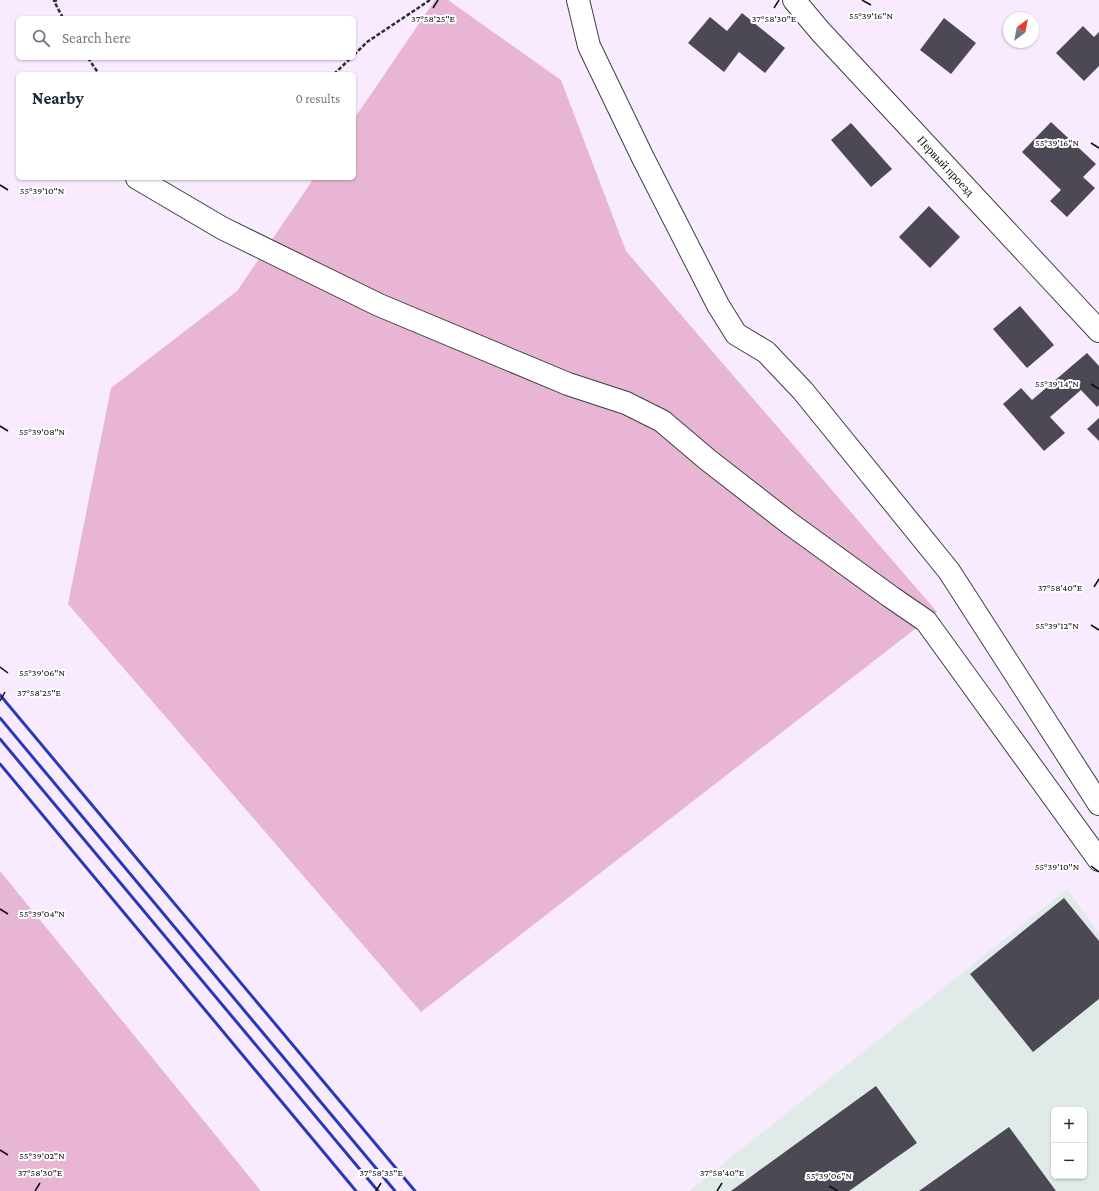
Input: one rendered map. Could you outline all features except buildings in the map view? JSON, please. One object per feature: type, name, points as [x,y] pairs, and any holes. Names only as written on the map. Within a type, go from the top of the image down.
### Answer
[{"type":"street","points":[[578,0],[589,46],[643,158],[718,305],[736,334],[766,352],[803,391],[949,571],[1099,804]]},
{"type":"street","name":"Первый проезд","points":[[794,0],[820,31],[1099,331]]},
{"type":"street","points":[[140,180],[222,228],[379,305],[568,384],[626,403],[662,421],[708,460],[789,523],[891,597],[926,620],[1099,860]]},
{"type":"path","points":[[57,0],[54,1],[62,16]]},
{"type":"path","points":[[356,53],[367,42],[430,0]]},
{"type":"path","points":[[89,60],[98,72]]},
{"type":"path","points":[[336,72],[349,60]]},
{"type":"shaded area","points":[[435,0],[448,0],[561,80],[626,251],[937,612],[421,1012],[68,604],[111,388],[237,291],[313,180],[356,180],[356,116]]},
{"type":"shaded area","points":[[0,871],[261,1191],[0,1191]]},
{"type":"shaded area","points":[[1067,889],[1099,933],[1099,1191],[689,1191]]},
{"type":"railway","points":[[0,695],[415,1191]]},
{"type":"railway","points":[[0,718],[395,1191]]},
{"type":"railway","points":[[0,739],[378,1191]]},
{"type":"railway","points":[[0,764],[356,1191]]}]
